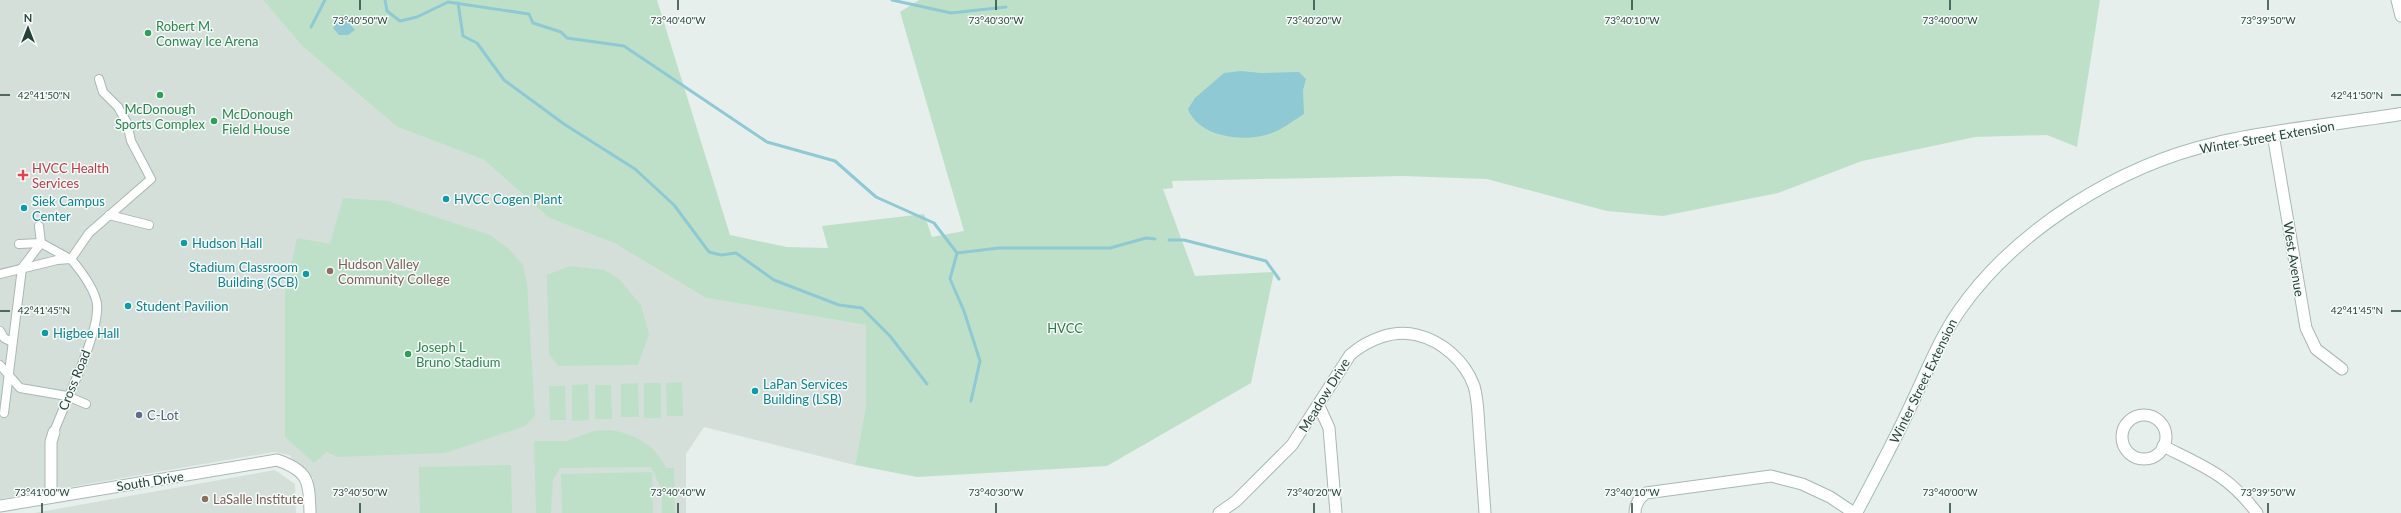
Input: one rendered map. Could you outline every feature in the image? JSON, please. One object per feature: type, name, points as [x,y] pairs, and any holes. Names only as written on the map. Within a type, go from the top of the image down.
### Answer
[{"type":"main road","name":"Winter Street Extension","points":[[1855,513],[1947,331],[1977,287],[2010,253],[2091,193],[2114,180],[2158,161],[2194,149],[2273,134],[2401,114]]},
{"type":"street","points":[[2397,0],[2401,16]]},
{"type":"street","points":[[71,259],[89,233],[151,180],[131,141],[127,123],[118,107],[103,92],[98,79]]},
{"type":"street","name":"West Avenue","points":[[2273,134],[2306,328],[2316,349],[2342,369]]},
{"type":"street","points":[[109,215],[149,225]]},
{"type":"street","points":[[4,413],[10,378],[12,342],[22,268],[41,243],[39,226]]},
{"type":"street","points":[[19,244],[41,243],[71,259]]},
{"type":"street","points":[[0,274],[57,260],[71,259]]},
{"type":"street","name":"Cross Road","points":[[51,497],[51,442],[67,396],[92,335],[97,304],[89,281],[71,259]]},
{"type":"street","points":[[0,331],[4,338],[12,342]]},
{"type":"street","name":"Meadow Drive","points":[[1219,513],[1236,501],[1292,445],[1319,406],[1343,365],[1360,346],[1375,339],[1402,333],[1427,338],[1441,346],[1459,361],[1474,386],[1485,513]]},
{"type":"street","points":[[0,366],[20,388],[67,396],[86,404]]},
{"type":"street","points":[[1319,406],[1329,428],[1336,513]]},
{"type":"street","points":[[2163,446],[2210,469],[2229,482],[2257,513]]},
{"type":"street","name":"South Drive","points":[[0,506],[277,460],[298,469],[305,475],[310,488],[310,513]]},
{"type":"street","points":[[1635,513],[1641,497],[1646,493],[1771,476],[1802,484],[1830,497],[1855,513]]},
{"type":"shaded area","name":"Hudson Valley Community College","points":[[0,0],[263,0],[302,46],[397,127],[484,160],[549,218],[614,243],[706,298],[867,325],[866,405],[855,465],[704,427],[686,454],[686,513],[316,513],[313,478],[289,455],[274,452],[0,499]]},
{"type":"shaded area","name":"LaSalle Institute","points":[[275,470],[295,484],[296,513],[34,513]]},
{"type":"green space","name":"HVCC","points":[[263,0],[657,0],[730,235],[787,247],[828,248],[822,226],[924,214],[932,237],[964,231],[900,12],[919,0],[2100,0],[2077,147],[2047,135],[1975,137],[1862,161],[1778,193],[1663,216],[1607,211],[1487,179],[1403,176],[1172,181],[1173,188],[1163,189],[1195,276],[1274,272],[1251,383],[1107,466],[917,477],[855,465],[866,405],[866,325],[706,298],[614,243],[549,218],[484,160],[397,127],[302,46]]},
{"type":"green space","name":"Joseph L Bruno Stadium","points":[[343,198],[388,201],[490,235],[509,249],[523,265],[527,283],[535,416],[525,426],[445,453],[337,457],[327,452],[314,463],[285,437],[285,291],[297,238],[330,244]]},
{"type":"green space","points":[[570,266],[604,270],[619,279],[641,305],[649,334],[638,365],[558,366],[549,354],[547,275]]},
{"type":"green space","points":[[682,382],[683,416],[667,416],[666,383]]},
{"type":"green space","points":[[638,383],[639,417],[621,417],[621,384]]},
{"type":"green space","points":[[644,383],[661,383],[661,418],[644,418]]},
{"type":"green space","points":[[588,384],[589,420],[572,421],[572,385]]},
{"type":"green space","points":[[595,385],[611,385],[612,419],[595,419]]},
{"type":"green space","points":[[549,386],[565,386],[566,420],[550,420]]},
{"type":"green space","points":[[611,430],[629,435],[644,442],[656,453],[666,468],[674,468],[675,513],[662,513],[662,490],[651,467],[560,468],[553,480],[551,513],[536,513],[534,441],[566,441],[594,431]]},
{"type":"green space","points":[[511,465],[512,513],[420,513],[419,467]]},
{"type":"green space","points":[[652,472],[653,513],[562,513],[561,474]]},
{"type":"water","points":[[342,14],[355,30],[348,35],[339,35],[333,28]]},
{"type":"water","points":[[1241,71],[1261,73],[1299,72],[1306,79],[1303,90],[1304,114],[1272,133],[1249,138],[1224,136],[1202,126],[1194,119],[1188,109],[1195,98],[1224,73]]},
{"type":"waterway","points":[[311,27],[325,0]]},
{"type":"waterway","points":[[385,0],[387,11],[400,21],[417,17],[448,2],[529,14],[533,23],[561,32],[567,38],[624,46],[767,142],[835,161],[876,197],[934,223],[957,253],[999,248],[1110,248],[1146,238],[1155,239]]},
{"type":"waterway","points":[[892,0],[951,13],[1006,7]]},
{"type":"waterway","points":[[458,3],[463,36],[477,43],[504,80],[564,124],[635,169],[674,205],[709,252],[721,255],[736,253],[774,280],[839,305],[862,308],[890,336],[927,384]]},
{"type":"waterway","points":[[1169,240],[1184,240],[1266,261],[1279,279]]},
{"type":"waterway","points":[[957,253],[950,279],[964,311],[980,361],[971,401]]},
{"type":"place","name":"Robert M. Conway Ice Arena","points":[[148,33]]},
{"type":"place","name":"McDonough Sports Complex","points":[[160,95]]},
{"type":"place","name":"McDonough Field House","points":[[214,121]]},
{"type":"place","name":"HVCC Health Services","points":[[23,175]]},
{"type":"place","name":"HVCC Cogen Plant","points":[[446,199]]},
{"type":"place","name":"Siek Campus Center","points":[[24,208]]},
{"type":"place","name":"Hudson Hall","points":[[184,243]]},
{"type":"place","name":"Hudson Valley Community College","points":[[330,271]]},
{"type":"place","name":"Stadium Classroom Building (SCB)","points":[[306,274]]},
{"type":"place","name":"Student Pavilion","points":[[128,306]]},
{"type":"place","name":"Higbee Hall","points":[[45,333]]},
{"type":"place","name":"Joseph L Bruno Stadium","points":[[408,354]]},
{"type":"place","name":"LaPan Services Building (LSB)","points":[[755,391]]},
{"type":"place","name":"C-Lot","points":[[139,415]]},
{"type":"place","name":"LaSalle Institute","points":[[205,499]]}]
